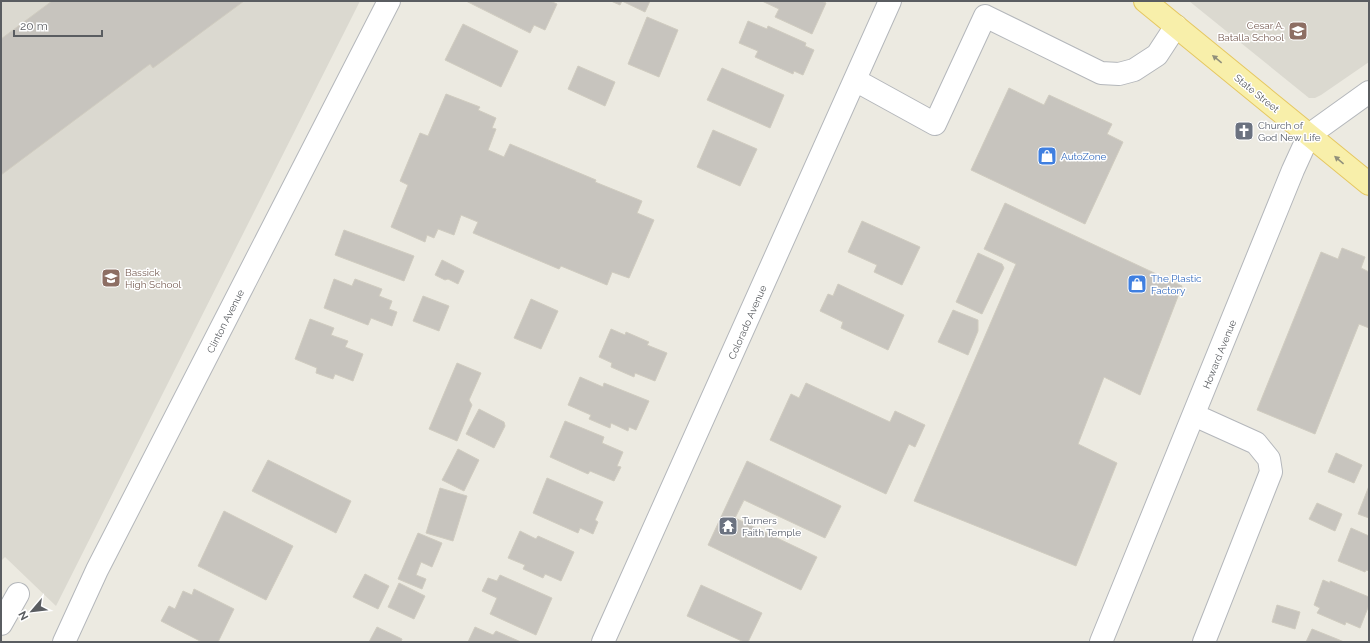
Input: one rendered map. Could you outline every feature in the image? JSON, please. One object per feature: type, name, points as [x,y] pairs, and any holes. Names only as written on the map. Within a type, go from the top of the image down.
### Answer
[{"type":"main road","name":"State Street","points":[[1145,1],[1369,184]]},
{"type":"street","name":"Clinton Avenue","points":[[64,642],[97,570],[389,1]]},
{"type":"street","name":"Colorado Avenue","points":[[604,642],[890,1]]},
{"type":"street","points":[[855,80],[935,124],[985,16],[1101,73],[1119,74],[1134,70],[1157,55],[1176,26]]},
{"type":"street","name":"Howard Avenue","points":[[1101,642],[1293,170],[1309,135],[1369,92]]},
{"type":"street","points":[[1194,415],[1256,443],[1269,459],[1271,472],[1204,642]]},
{"type":"street","points":[[1,624],[18,594]]},
{"type":"shaded area","name":"Bassick High School","points":[[1,1],[360,1],[56,606],[5,557],[1,561]]},
{"type":"shaded area","name":"Cesar A. Batalla School","points":[[1189,1],[1369,1],[1369,62],[1321,95],[1315,98],[1309,98]]},
{"type":"building","points":[[52,1],[244,1],[153,68],[150,64],[1,175],[1,39]]},
{"type":"building","points":[[466,1],[550,1],[557,4],[545,30],[534,25],[530,33]]},
{"type":"building","points":[[611,1],[622,1],[620,5]]},
{"type":"building","points":[[622,1],[650,1],[645,12]]},
{"type":"building","points":[[762,1],[821,1],[826,3],[812,34],[775,17],[779,9]]},
{"type":"building","points":[[647,17],[678,30],[659,77],[628,64]]},
{"type":"building","points":[[748,21],[767,29],[768,26],[806,43],[805,46],[814,50],[803,75],[794,71],[793,74],[755,57],[758,51],[739,43]]},
{"type":"building","points":[[463,24],[518,51],[501,87],[445,60]]},
{"type":"building","points":[[578,66],[615,82],[605,106],[568,89]]},
{"type":"building","points":[[722,68],[784,95],[770,128],[707,100]]},
{"type":"building","name":"AutoZone","points":[[1009,88],[1044,105],[1049,95],[1112,124],[1107,134],[1123,142],[1085,224],[971,170]]},
{"type":"building","points":[[446,94],[480,107],[478,110],[496,118],[492,128],[496,129],[488,150],[504,157],[510,144],[642,201],[637,213],[654,220],[629,278],[612,272],[607,285],[561,266],[559,269],[473,233],[478,222],[461,215],[454,235],[438,229],[434,238],[427,235],[425,242],[391,227],[408,185],[400,181],[420,133],[428,136]]},
{"type":"building","points":[[713,130],[757,149],[740,186],[697,167]]},
{"type":"building","points":[[1005,203],[1182,286],[1140,395],[1104,377],[1078,444],[1117,463],[1076,566],[914,501],[1016,264],[984,249]]},
{"type":"building","points":[[862,221],[920,247],[902,285],[874,272],[877,265],[848,252]]},
{"type":"building","points":[[344,230],[414,256],[404,281],[335,255]]},
{"type":"building","points":[[1342,248],[1365,257],[1361,268],[1369,272],[1369,328],[1359,324],[1315,434],[1257,410],[1321,252],[1338,259]]},
{"type":"building","points":[[978,253],[1002,264],[1004,268],[982,314],[956,302]]},
{"type":"building","points":[[442,260],[464,271],[458,284],[435,275]]},
{"type":"building","points":[[334,279],[352,286],[355,279],[382,289],[379,296],[392,301],[389,309],[397,312],[392,326],[371,318],[368,325],[324,308]]},
{"type":"building","points":[[838,284],[904,315],[888,350],[841,328],[843,322],[820,311],[828,294],[833,296]]},
{"type":"building","points":[[423,296],[449,306],[439,331],[413,321]]},
{"type":"building","points":[[531,299],[558,311],[541,349],[514,338]]},
{"type":"building","points":[[953,310],[978,320],[978,331],[968,355],[938,342]]},
{"type":"building","points":[[310,319],[334,328],[331,335],[348,341],[345,347],[363,354],[353,381],[335,374],[333,379],[316,373],[317,368],[295,359]]},
{"type":"building","points":[[611,329],[625,335],[626,332],[649,342],[647,345],[667,353],[655,381],[635,373],[634,377],[611,367],[612,363],[599,357]]},
{"type":"building","points":[[457,363],[481,373],[469,400],[472,405],[457,441],[429,429]]},
{"type":"building","points":[[580,377],[603,387],[604,383],[649,401],[636,430],[629,427],[628,431],[611,423],[610,428],[589,419],[591,415],[568,405]]},
{"type":"building","points":[[806,383],[890,422],[895,411],[925,425],[915,447],[909,444],[886,494],[770,440],[791,394],[799,398]]},
{"type":"building","points":[[479,409],[504,422],[505,426],[494,448],[466,434]]},
{"type":"building","points":[[565,421],[604,437],[602,443],[623,452],[617,466],[621,467],[614,481],[590,471],[588,474],[550,457]]},
{"type":"building","points":[[458,449],[479,460],[464,491],[442,480]]},
{"type":"building","points":[[1336,453],[1362,465],[1354,483],[1328,472]]},
{"type":"building","points":[[268,460],[351,501],[336,533],[252,491]]},
{"type":"building","points":[[747,461],[841,506],[825,538],[744,500],[735,518],[817,557],[801,590],[708,545]]},
{"type":"building","points":[[547,478],[603,502],[595,520],[598,522],[593,534],[580,528],[578,533],[533,513]]},
{"type":"building","points":[[1369,486],[1369,518],[1358,514]]},
{"type":"building","points":[[440,488],[467,496],[453,541],[426,533]]},
{"type":"building","points":[[1317,503],[1342,514],[1335,531],[1309,519]]},
{"type":"building","points":[[224,511],[293,546],[266,600],[198,566]]},
{"type":"building","points":[[1351,528],[1369,536],[1369,571],[1366,570],[1365,572],[1338,561]]},
{"type":"building","points":[[520,531],[536,539],[538,536],[574,552],[561,581],[545,574],[543,578],[523,569],[525,565],[508,558]]},
{"type":"building","points":[[418,533],[442,543],[432,567],[421,562],[416,575],[426,579],[422,589],[398,579]]},
{"type":"building","points":[[365,574],[389,586],[378,609],[353,597]]},
{"type":"building","points":[[500,575],[552,598],[536,635],[490,614],[497,598],[482,591],[488,578],[497,581]]},
{"type":"building","points":[[1323,580],[1330,583],[1330,581],[1369,597],[1369,605],[1360,628],[1346,622],[1345,625],[1317,613],[1320,608],[1314,605]]},
{"type":"building","points":[[399,583],[425,596],[414,619],[388,607]]},
{"type":"building","points":[[701,585],[762,613],[748,642],[744,642],[687,616]]},
{"type":"building","points":[[194,589],[234,609],[218,642],[202,642],[161,621],[169,606],[175,609],[183,591],[192,595]]},
{"type":"building","points":[[1277,605],[1300,612],[1295,629],[1272,622]]},
{"type":"building","points":[[377,627],[402,639],[401,642],[369,642]]},
{"type":"building","points":[[475,627],[493,635],[496,631],[521,642],[468,642]]},
{"type":"building","points":[[1312,629],[1337,639],[1344,642],[1306,642]]},
{"type":"place","name":"Cesar A. Batalla School","points":[[1298,31]]},
{"type":"place","name":"Church of God New Life","points":[[1244,131]]},
{"type":"place","name":"AutoZone","points":[[1047,156]]},
{"type":"place","name":"Bassick High School","points":[[111,278]]},
{"type":"place","name":"The Plastic Factory","points":[[1137,284]]},
{"type":"place","name":"Turners Faith Temple","points":[[728,526]]}]
